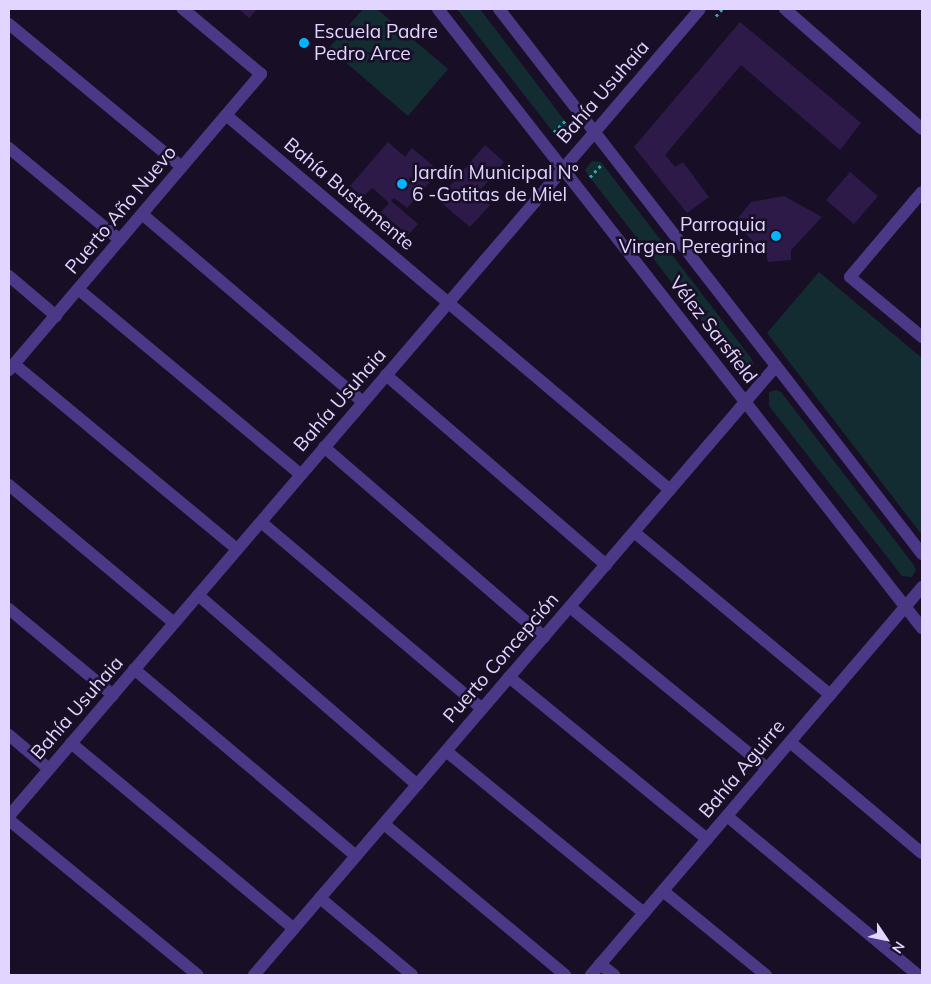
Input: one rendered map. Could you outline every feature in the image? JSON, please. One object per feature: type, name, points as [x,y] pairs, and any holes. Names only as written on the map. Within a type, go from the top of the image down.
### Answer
[{"type":"street","name":"Puerto Año Nuevo","points":[[12,367],[261,74],[183,9]]},
{"type":"street","name":"Vélez Sarsfield","points":[[438,9],[922,628]]},
{"type":"street","name":"Vélez Sarsfield","points":[[499,9],[922,554]]},
{"type":"street","name":"Bahía Usuhaia","points":[[9,816],[700,9]]},
{"type":"street","points":[[785,9],[922,129]]},
{"type":"street","points":[[9,24],[182,167]]},
{"type":"street","name":"Bahía Bustamente","points":[[226,115],[670,490]]},
{"type":"street","points":[[9,148],[120,240]]},
{"type":"street","points":[[922,192],[850,277],[922,338]]},
{"type":"street","points":[[142,214],[363,402]]},
{"type":"street","points":[[9,276],[56,316]]},
{"type":"street","points":[[78,289],[301,474]]},
{"type":"street","name":"Puerto Concepción","points":[[260,973],[320,898],[776,366]]},
{"type":"street","points":[[12,367],[237,549]]},
{"type":"street","points":[[386,375],[606,565]]},
{"type":"street","points":[[324,447],[544,636]]},
{"type":"street","points":[[9,485],[174,623]]},
{"type":"street","points":[[261,522],[482,709]]},
{"type":"street","points":[[634,532],[830,695]]},
{"type":"street","name":"Bahía Aguirre","points":[[591,975],[922,587]]},
{"type":"street","points":[[198,595],[417,785]]},
{"type":"street","points":[[570,607],[768,768]]},
{"type":"street","points":[[9,609],[113,694]]},
{"type":"street","points":[[134,669],[356,856]]},
{"type":"street","points":[[509,677],[707,839]]},
{"type":"street","points":[[9,735],[49,769]]},
{"type":"street","points":[[790,742],[922,853]]},
{"type":"street","points":[[71,743],[294,929]]},
{"type":"street","points":[[446,751],[644,914]]},
{"type":"street","points":[[727,816],[918,975]]},
{"type":"street","points":[[9,820],[198,975]]},
{"type":"street","points":[[384,824],[565,975]]},
{"type":"street","points":[[663,891],[766,975]]},
{"type":"street","points":[[320,898],[412,975]]},
{"type":"street","points":[[600,964],[614,975]]},
{"type":"path","points":[[544,144],[576,109]]},
{"type":"path","points":[[579,190],[611,153]]},
{"type":"green space","points":[[363,9],[377,9],[448,69],[408,116],[329,48]]},
{"type":"green space","points":[[457,9],[480,9],[568,125],[571,131],[567,138],[557,137]]},
{"type":"green space","points":[[592,161],[601,162],[751,358],[754,365],[749,372],[740,370],[588,175],[585,170]]},
{"type":"green space","points":[[819,272],[922,358],[922,535],[767,333]]},
{"type":"green space","points":[[776,390],[781,392],[913,564],[916,570],[912,577],[902,576],[769,406],[769,392]]},
{"type":"building","points":[[239,9],[257,9],[249,18]]},
{"type":"building","points":[[740,22],[861,123],[840,150],[741,65],[665,155],[675,167],[683,162],[709,197],[687,213],[634,147]]},
{"type":"building","name":"Jardín Municipal N° 6 -Gotitas de Miel","points":[[388,142],[405,157],[412,148],[439,171],[407,208],[394,198],[391,201],[418,224],[408,235],[381,212],[389,203],[378,193],[372,188],[363,197],[350,186]]},
{"type":"building","points":[[485,145],[504,162],[477,194],[490,205],[470,227],[438,200]]},
{"type":"building","points":[[850,172],[878,196],[854,224],[826,200]]},
{"type":"building","name":"Parroquia Virgen Peregrina","points":[[784,196],[822,217],[791,250],[791,260],[768,262],[766,253],[734,223],[751,202]]},
{"type":"place","name":"Escuela Padre Pedro Arce","points":[[304,43]]},
{"type":"place","name":"Jardín Municipal N° 6 -Gotitas de Miel","points":[[402,184]]},
{"type":"place","name":"Parroquia Virgen Peregrina","points":[[776,236]]}]
